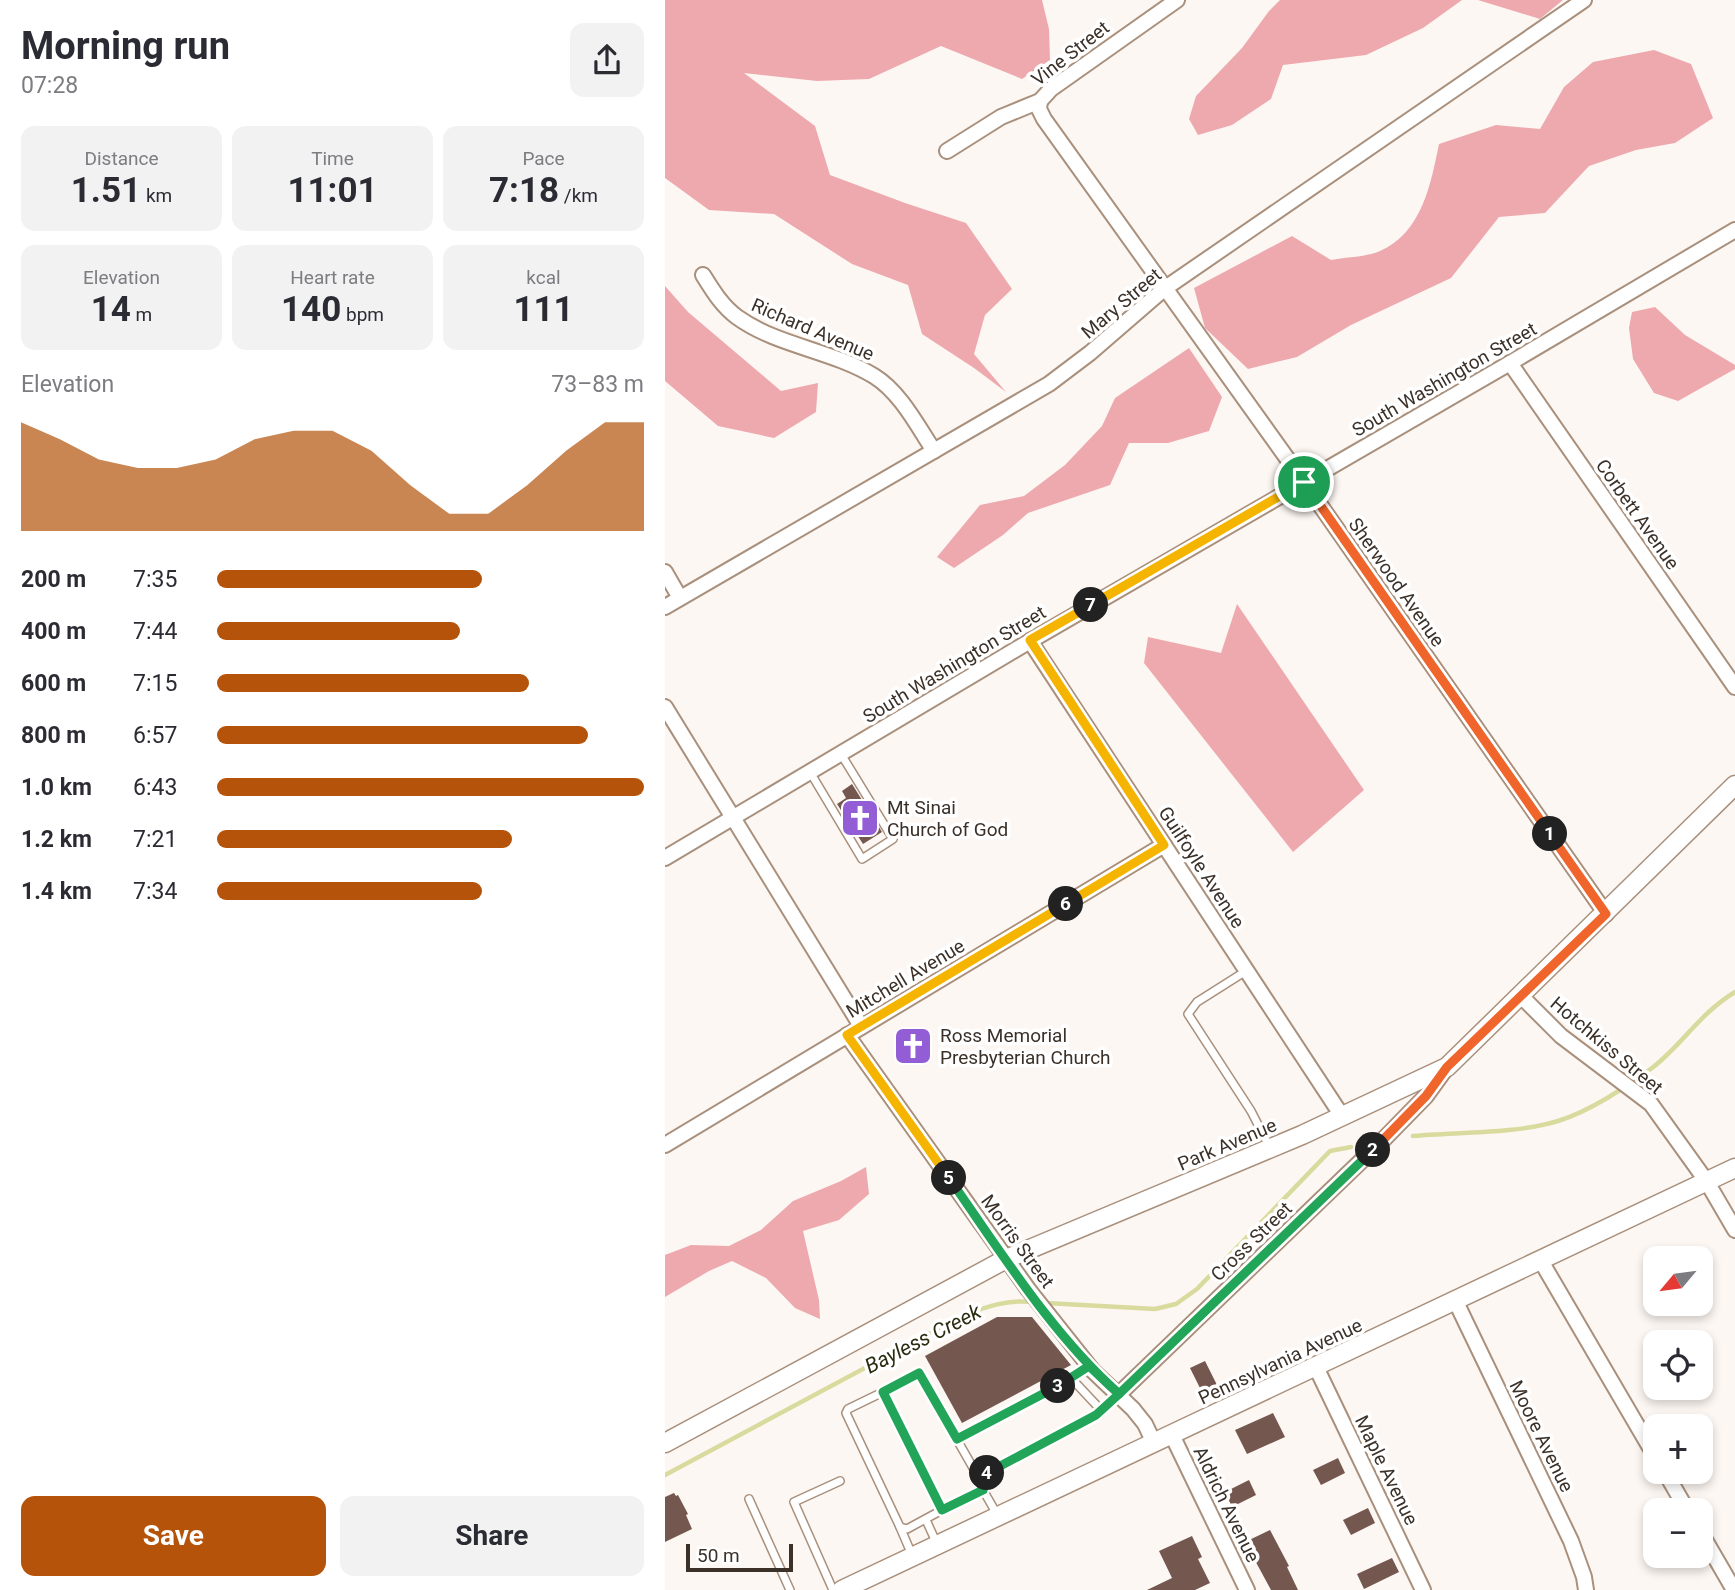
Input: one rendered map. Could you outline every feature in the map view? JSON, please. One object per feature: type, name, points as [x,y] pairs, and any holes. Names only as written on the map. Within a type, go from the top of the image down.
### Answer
[{"type":"street","name":"Vine Street","points":[[947,151],[1001,117],[1041,101],[1051,89],[1177,0]]},
{"type":"street","name":"Mary Street","points":[[665,607],[1049,384],[1090,353],[1164,289],[1584,0]]},
{"type":"street","name":"Sherwood Avenue","points":[[1041,101],[1039,109],[1044,119],[1304,482],[1606,914]]},
{"type":"street","name":"South Washington Street","points":[[665,858],[1030,640],[1735,230]]},
{"type":"street","name":"Richard Avenue","points":[[703,275],[719,300],[736,316],[758,330],[829,355],[885,384],[911,415],[934,451]]},
{"type":"street","name":"Corbett Avenue","points":[[1510,363],[1735,687]]},
{"type":"street","points":[[665,572],[680,598]]},
{"type":"street","name":"Guilfoyle Avenue","points":[[1030,640],[1342,1116]]},
{"type":"street","points":[[665,707],[861,1026]]},
{"type":"street","name":"Park Avenue","points":[[665,1443],[1006,1259],[1270,1149],[1447,1067],[1735,785]]},
{"type":"street","name":"Mitchell Avenue","points":[[665,1145],[1164,845]]},
{"type":"street","name":"Hotchkiss Street","points":[[1521,996],[1561,1036],[1651,1104],[1707,1182],[1735,1230]]},
{"type":"street","name":"Morris Street","points":[[847,1035],[1028,1289],[1089,1366],[1119,1394]]},
{"type":"street","name":"Cross Street","points":[[1119,1394],[1383,1140],[1426,1096],[1447,1067]]},
{"type":"street","name":"Pennsylvania Avenue","points":[[842,1590],[1735,1168]]},
{"type":"street","points":[[1541,1261],[1643,1435]]},
{"type":"street","name":"Moore Avenue","points":[[1456,1301],[1571,1541],[1586,1590]]},
{"type":"street","name":"Maple Avenue","points":[[1316,1367],[1423,1590]]},
{"type":"street","points":[[1119,1394],[1145,1424],[1154,1443]]},
{"type":"street","name":"Aldrich Avenue","points":[[1172,1435],[1247,1590]]},
{"type":"street","points":[[1713,1554],[1734,1590]]},
{"type":"lane","points":[[810,772],[862,859],[894,839],[841,753]]},
{"type":"lane","points":[[1247,971],[1197,1002],[1188,1014],[1233,1081],[1270,1149]]},
{"type":"lane","points":[[957,1439],[1051,1391],[1089,1366]]},
{"type":"lane","points":[[912,1556],[846,1413],[919,1373],[998,1516]]},
{"type":"lane","points":[[1070,1378],[1101,1410]]},
{"type":"lane","points":[[883,1392],[942,1510]]},
{"type":"lane","points":[[979,1480],[988,1472],[1101,1410],[1119,1394]]},
{"type":"lane","points":[[833,1590],[794,1502],[840,1481]]},
{"type":"lane","points":[[900,1527],[908,1529],[983,1490]]},
{"type":"lane","points":[[749,1499],[790,1590]]},
{"type":"lane","points":[[926,1520],[937,1544]]},
{"type":"shaded area","points":[[665,0],[1042,0],[1049,29],[1050,60],[1022,79],[941,46],[869,79],[817,81],[744,73],[815,126],[830,175],[966,223],[1012,289],[985,315],[974,354],[1006,392],[922,334],[908,285],[852,264],[774,214],[709,210],[665,178]]},
{"type":"shaded area","points":[[1280,0],[1462,0],[1423,28],[1366,55],[1283,65],[1271,99],[1232,125],[1198,135],[1189,119],[1196,96],[1242,48]]},
{"type":"shaded area","points":[[1478,0],[1563,0],[1540,19]]},
{"type":"shaded area","points":[[1654,50],[1691,64],[1713,118],[1675,143],[1636,150],[1589,166],[1545,213],[1499,217],[1451,278],[1351,325],[1297,357],[1248,369],[1205,328],[1194,288],[1292,236],[1331,260],[1380,251],[1394,243],[1415,220],[1428,190],[1439,144],[1496,125],[1540,129],[1564,87],[1593,62]]},
{"type":"shaded area","points":[[665,286],[688,312],[781,391],[818,383],[816,412],[774,438],[718,426],[665,381]]},
{"type":"shaded area","points":[[1655,307],[1685,335],[1735,365],[1735,369],[1678,401],[1654,393],[1633,359],[1629,328],[1632,312]]},
{"type":"shaded area","points":[[1189,348],[1222,397],[1209,431],[1168,443],[1129,443],[1110,485],[1028,513],[1003,535],[954,568],[937,557],[980,505],[1024,496],[1065,465],[1102,426],[1115,398]]},
{"type":"shaded area","points":[[1237,604],[1364,790],[1293,852],[1144,663],[1148,637],[1221,653]]},
{"type":"shaded area","points":[[866,1167],[869,1194],[839,1220],[803,1231],[819,1300],[820,1319],[795,1308],[766,1278],[732,1261],[665,1297],[665,1255],[691,1245],[729,1246],[761,1230],[793,1201],[841,1181]]},
{"type":"building","name":"Mt Sinai Church of God","points":[[852,784],[882,832],[863,844],[837,804],[846,798],[842,791]]},
{"type":"building","points":[[997,1317],[1032,1317],[1071,1365],[962,1423],[925,1356]]},
{"type":"building","points":[[1205,1361],[1217,1385],[1202,1392],[1190,1368]]},
{"type":"building","points":[[1273,1413],[1285,1437],[1247,1454],[1235,1430]]},
{"type":"building","points":[[1338,1458],[1345,1473],[1321,1485],[1313,1470]]},
{"type":"building","points":[[1249,1480],[1256,1495],[1232,1507],[1225,1492]]},
{"type":"building","points":[[674,1493],[678,1495],[688,1514],[686,1515],[692,1529],[665,1542],[665,1497]]},
{"type":"building","points":[[1368,1508],[1375,1523],[1351,1535],[1343,1520]]},
{"type":"building","points":[[1270,1530],[1298,1590],[1271,1590],[1245,1542]]},
{"type":"building","points":[[1192,1536],[1202,1557],[1198,1559],[1210,1583],[1195,1590],[1147,1590],[1172,1578],[1159,1551]]},
{"type":"building","points":[[1392,1558],[1399,1572],[1364,1589],[1357,1574]]},
{"type":"waterway","name":"Bayless Creek","points":[[1413,1136],[1524,1128],[1558,1121],[1582,1112],[1652,1068],[1701,1019],[1735,992]]},
{"type":"waterway","name":"Bayless Creek","points":[[1046,1303],[1155,1309],[1176,1304],[1197,1289],[1330,1151],[1351,1147]]},
{"type":"waterway","name":"Bayless Creek","points":[[665,1475],[962,1316],[1006,1303],[1034,1302]]},
{"type":"place","name":"Mt Sinai Church of God","points":[[860,818]]},
{"type":"place","name":"Ross Memorial Presbyterian Church","points":[[913,1046]]},
{"type":"route","points":[[1304,482],[1030,640],[1164,845],[847,1035],[1028,1289],[1093,1371],[1119,1394],[1096,1415],[988,1472],[979,1480],[983,1490],[942,1510],[883,1392],[919,1373],[957,1439],[1051,1391],[1089,1366],[1093,1371],[1119,1394],[1383,1140],[1426,1096],[1447,1067],[1606,914],[1304,482]]}]
